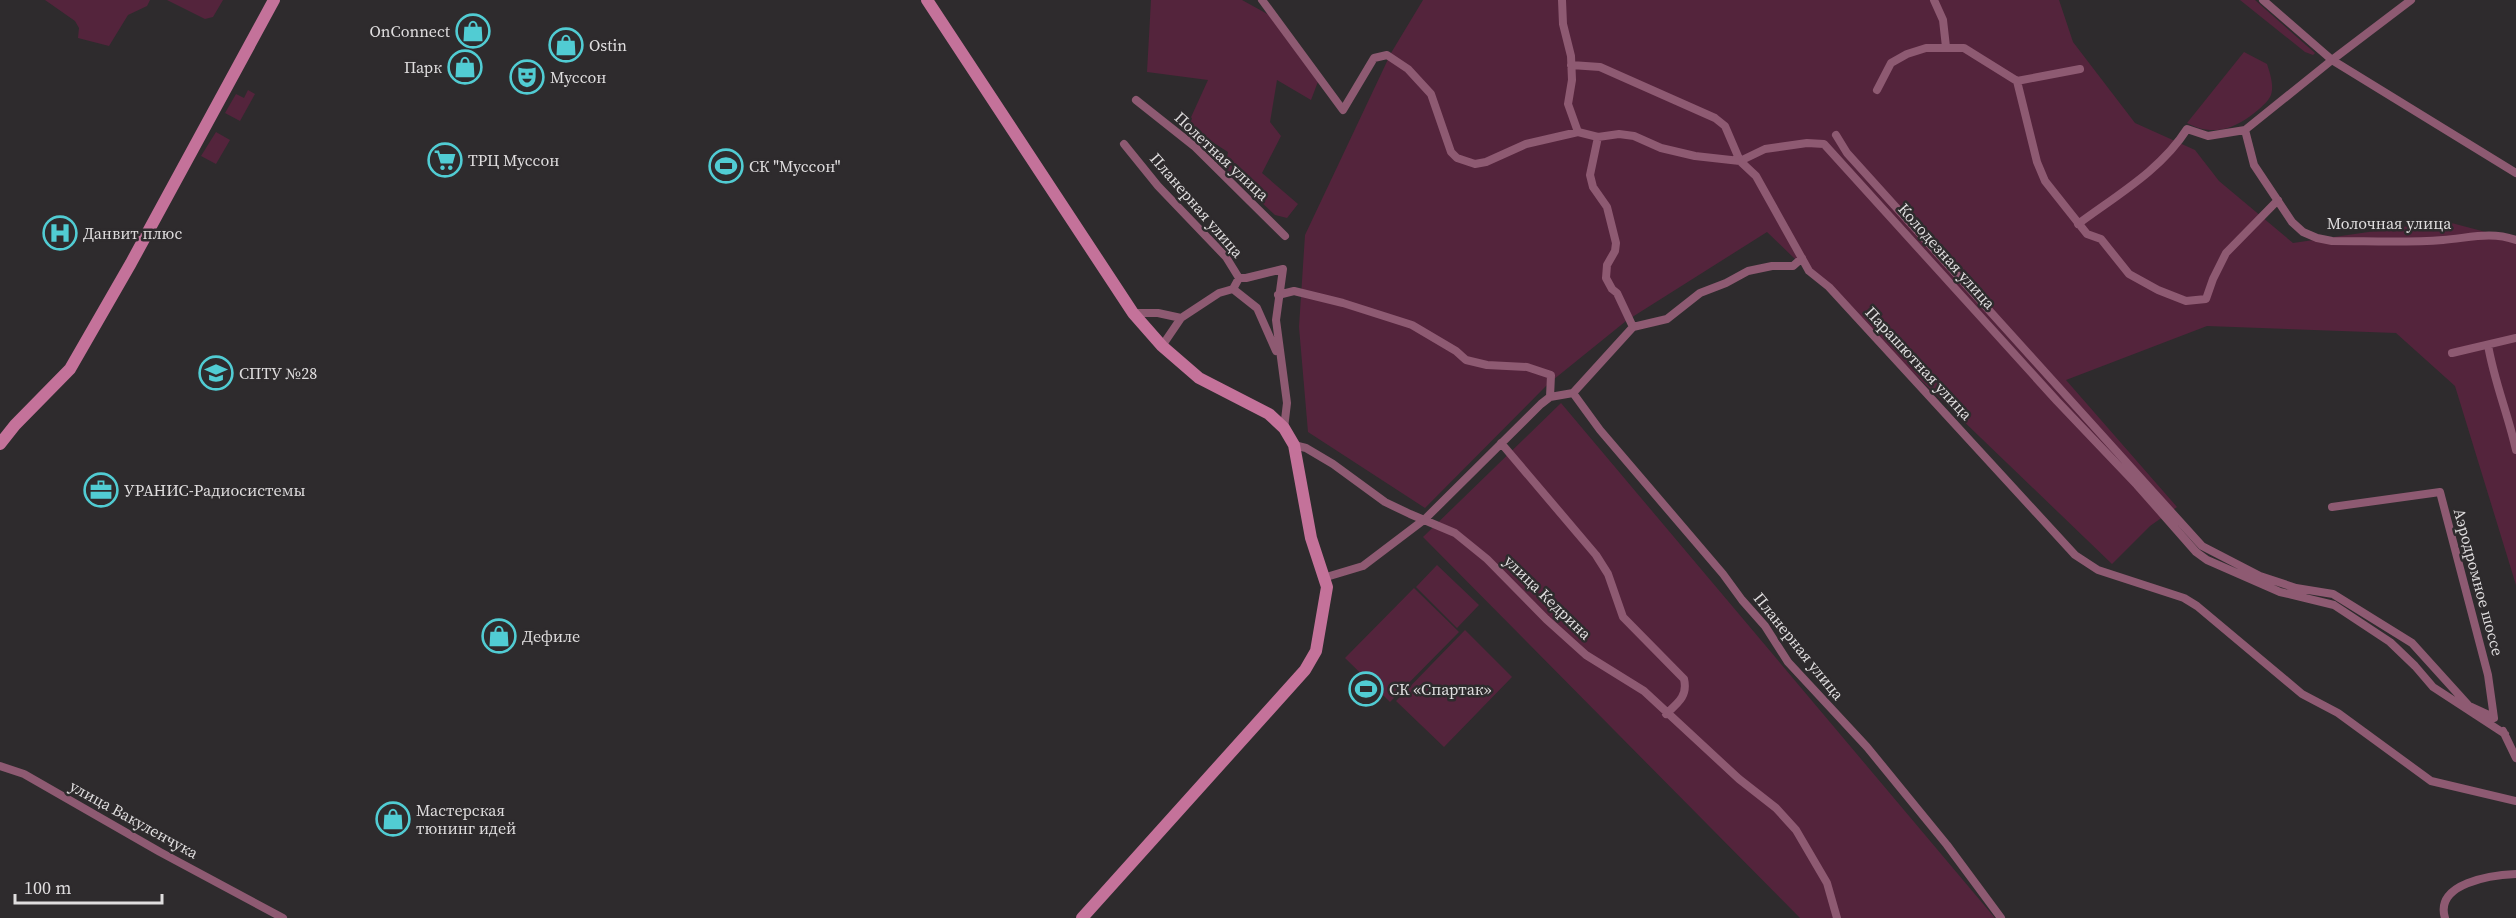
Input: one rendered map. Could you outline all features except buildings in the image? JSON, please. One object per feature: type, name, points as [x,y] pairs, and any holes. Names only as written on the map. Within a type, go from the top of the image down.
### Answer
[{"type":"street","points":[[0,444],[15,425],[70,369],[149,232],[274,0]]},
{"type":"street","points":[[927,0],[1133,313],[1162,346],[1199,378],[1269,414],[1284,428],[1294,444],[1311,538],[1327,587],[1316,651],[1305,670],[1082,918]]},
{"type":"street","name":"Колодезная улица","points":[[1262,0],[1343,110],[1371,62],[1378,55],[1387,55],[1408,69],[1431,94],[1441,119],[1447,145],[1457,158],[1475,164],[1486,162],[1526,144],[1578,132],[1598,137],[1619,134],[1634,136],[1672,151],[1695,156],[1740,160],[1765,149],[1807,143],[1824,144],[2196,552],[2207,560],[2280,592],[2334,605],[2390,642],[2433,687],[2505,734]]},
{"type":"street","points":[[1562,0],[1563,24],[1571,65],[1568,104],[1578,132]]},
{"type":"street","points":[[1934,0],[1943,20],[1946,47]]},
{"type":"street","points":[[2263,0],[2332,60],[2516,173]]},
{"type":"street","points":[[2078,224],[2152,170],[2174,148],[2187,129],[2208,136],[2245,130],[2411,0]]},
{"type":"street","points":[[1877,90],[1891,63],[1907,54],[1926,48],[1964,48],[2017,81],[2080,69]]},
{"type":"street","name":"Парашютная улица","points":[[1571,65],[1600,67],[1715,118],[1725,126],[1740,160],[1756,177],[1809,271],[1829,287],[2076,555],[2098,570],[2184,598],[2197,606],[2302,694],[2338,713],[2431,781],[2516,801]]},
{"type":"street","points":[[2017,81],[2037,162],[2045,181],[2087,234],[2101,239],[2129,274],[2158,290],[2186,301],[2206,299],[2226,253],[2278,200]]},
{"type":"street","name":"Полетная улица","points":[[1136,100],[1194,146],[1285,236]]},
{"type":"street","name":"Молочная улица","points":[[2245,130],[2254,165],[2292,222],[2304,232],[2317,238],[2332,241],[2442,240],[2482,234],[2504,236],[2516,240]]},
{"type":"street","name":"Колодезная улица","points":[[1836,135],[1848,153],[2202,546],[2260,576],[2296,588],[2333,594]]},
{"type":"street","points":[[1598,137],[1590,175],[1593,187],[1606,207],[1616,243],[1615,251],[1607,265],[1606,278],[1617,293],[1633,327]]},
{"type":"street","name":"Планерная улица","points":[[1124,144],[1158,186],[1226,257],[1239,278],[1233,289]]},
{"type":"street","points":[[1323,578],[1364,566],[1425,519],[1551,397],[1573,393],[1633,327],[1667,319],[1700,293],[1748,271],[1772,266],[1793,266],[1802,258]]},
{"type":"street","points":[[1239,278],[1283,269],[1276,320],[1287,403],[1284,428]]},
{"type":"street","points":[[1162,346],[1181,318],[1219,293],[1233,289],[1257,308],[1280,359]]},
{"type":"street","points":[[1278,295],[1294,291],[1343,303],[1412,325],[1456,351],[1466,360],[1486,365],[1527,367],[1551,375],[1551,397]]},
{"type":"street","points":[[1133,313],[1158,313],[1181,318]]},
{"type":"street","points":[[2452,353],[2516,338]]},
{"type":"street","points":[[2488,345],[2492,368],[2503,399],[2516,450]]},
{"type":"street","name":"Планерная улица","points":[[1573,393],[1600,430],[1765,626],[1788,662],[1866,747],[1909,799],[2001,918]]},
{"type":"street","name":"улица Кедрина","points":[[1294,444],[1306,448],[1333,464],[1385,502],[1455,532],[1487,559],[1546,620],[1586,655],[1644,691],[1666,714],[1712,752],[1739,779],[1776,808],[1796,830],[1827,883],[1837,918]]},
{"type":"street","points":[[1501,444],[1596,555],[1608,574],[1623,617],[1684,679],[1686,691],[1683,698],[1666,714]]},
{"type":"street","name":"Аэродромное шоссе","points":[[2332,507],[2440,492],[2488,675],[2493,717],[2505,734],[2516,758]]},
{"type":"street","name":"Аэродромное шоссе","points":[[2333,594],[2412,644],[2469,706],[2493,717]]},
{"type":"street","name":"улица Вакуленчука","points":[[0,766],[24,774],[160,852],[283,918]]},
{"type":"street","points":[[2445,918],[2444,901],[2452,892],[2482,877],[2516,874]]},
{"type":"shaded area","points":[[45,0],[150,0],[147,6],[128,15],[109,46],[78,38],[79,28],[75,21]]},
{"type":"shaded area","points":[[167,0],[223,0],[213,17],[205,19]]},
{"type":"shaded area","points":[[1151,0],[1242,0],[1271,16],[1319,79],[1311,100],[1277,80],[1270,122],[1281,136],[1262,173],[1298,204],[1287,218],[1275,215],[1225,168],[1228,152],[1187,126],[1208,80],[1147,72]]},
{"type":"shaded area","points":[[1423,0],[2059,0],[2073,42],[2135,123],[2195,150],[2219,181],[2293,243],[2444,221],[2516,240],[2516,585],[2455,386],[2396,333],[2207,326],[2066,380],[2177,507],[2150,526],[2112,564],[1767,232],[1626,321],[1548,384],[1425,508],[1308,432],[1299,327],[1305,235],[1391,53]]},
{"type":"shaded area","points":[[2240,0],[2255,0],[2315,53],[2313,55],[2305,52]]},
{"type":"shaded area","points":[[2244,52],[2267,64],[2272,85],[2268,100],[2249,117],[2227,128],[2211,130],[2187,123]]},
{"type":"shaded area","points":[[248,90],[255,94],[240,121],[225,113],[236,94],[244,98]]},
{"type":"shaded area","points":[[216,132],[230,140],[216,164],[201,156]]},
{"type":"shaded area","points":[[1561,403],[1995,918],[1800,918],[1423,537]]},
{"type":"shaded area","points":[[1437,565],[1479,605],[1457,628],[1416,587]]},
{"type":"shaded area","points":[[1414,588],[1459,632],[1390,702],[1345,658]]},
{"type":"shaded area","points":[[1465,630],[1512,677],[1444,747],[1396,701]]},
{"type":"place","name":"OnConnect","points":[[473,31]]},
{"type":"place","name":"Ostin","points":[[566,45]]},
{"type":"place","name":"Парк","points":[[465,67]]},
{"type":"place","name":"Муссон","points":[[527,77]]},
{"type":"place","name":"ТРЦ Муссон","points":[[445,160]]},
{"type":"place","name":"СК \"Муссон\"","points":[[726,166]]},
{"type":"place","name":"Данвит плюс","points":[[60,233]]},
{"type":"place","name":"СПТУ №28","points":[[216,373]]},
{"type":"place","name":"УРАНИС-Радиосистемы","points":[[101,490]]},
{"type":"place","name":"Дефиле","points":[[499,636]]},
{"type":"place","name":"СК «Спартак»","points":[[1366,689]]},
{"type":"place","name":"Мастерская тюнинг идей","points":[[393,819]]}]
